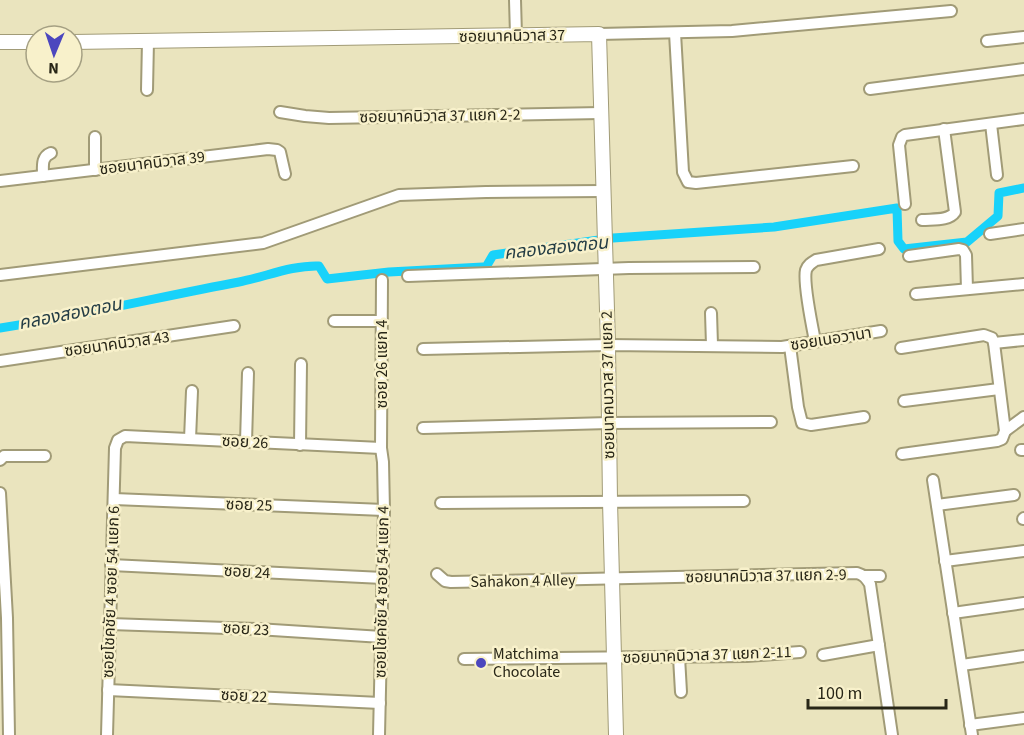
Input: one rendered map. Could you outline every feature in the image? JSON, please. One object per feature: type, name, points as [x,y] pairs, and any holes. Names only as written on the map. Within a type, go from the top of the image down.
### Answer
[{"type":"street","points":[[515,0],[516,35]]},
{"type":"street","name":"ซอยนาคนิวาส 37","points":[[84,42],[732,31],[951,11]]},
{"type":"street","points":[[675,33],[683,172],[688,182],[852,166]]},
{"type":"street","name":"ซอยนาคนวาส 37 แยก 2","points":[[599,34],[616,735]]},
{"type":"street","points":[[987,41],[1024,37]]},
{"type":"street","points":[[147,41],[147,90]]},
{"type":"street","points":[[0,42],[24,42]]},
{"type":"street","points":[[870,89],[1024,69]]},
{"type":"street","name":"ซอยนาคนิวาส 37 แยก 2-2","points":[[280,112],[328,118],[601,113]]},
{"type":"street","points":[[905,204],[899,145],[900,139],[905,135],[1024,119]]},
{"type":"street","points":[[991,124],[998,175]]},
{"type":"street","points":[[922,220],[947,218],[953,216],[955,212],[944,129]]},
{"type":"street","points":[[94,137],[95,170]]},
{"type":"street","name":"ซอยนาคนิวาส 39","points":[[0,181],[268,149],[277,150],[282,154],[285,174]]},
{"type":"street","points":[[43,176],[43,158],[51,153]]},
{"type":"street","points":[[0,275],[263,243],[399,195],[603,192]]},
{"type":"street","points":[[990,234],[1024,229]]},
{"type":"street","points":[[815,341],[806,287],[807,267],[816,260],[879,249]]},
{"type":"street","points":[[909,256],[963,250],[966,255],[967,290]]},
{"type":"street","points":[[408,276],[606,269],[754,267]]},
{"type":"street","name":"ซอย 26 แยก 4","points":[[381,448],[382,280]]},
{"type":"street","points":[[916,294],[1024,284]]},
{"type":"street","points":[[711,313],[712,345]]},
{"type":"street","points":[[334,321],[382,321]]},
{"type":"street","name":"ซอยนาคนิวาส 43","points":[[0,361],[234,326]]},
{"type":"street","name":"ซอยเนอวานา","points":[[423,349],[608,345],[786,346],[881,331]]},
{"type":"street","points":[[901,348],[984,336],[992,338],[1005,432]]},
{"type":"street","points":[[994,343],[1024,340]]},
{"type":"street","points":[[786,346],[802,423],[811,425],[864,417]]},
{"type":"street","points":[[300,445],[301,364]]},
{"type":"street","points":[[246,442],[248,373]]},
{"type":"street","points":[[904,401],[999,389]]},
{"type":"street","points":[[190,439],[192,391]]},
{"type":"street","points":[[902,454],[997,441],[1002,439],[1005,432],[1024,417]]},
{"type":"street","points":[[423,428],[771,422]]},
{"type":"street","name":"ซอย 26","points":[[115,448],[118,440],[126,436],[381,448]]},
{"type":"street","name":"ซอยโชคชัย 4 ซอย 54 แยก 6","points":[[107,735],[115,448]]},
{"type":"street","name":"ซอยโชคชัย 4 ซอย 54 แยก 4","points":[[379,735],[384,510],[381,448]]},
{"type":"street","points":[[0,460],[4,456],[45,456]]},
{"type":"street","points":[[933,480],[971,730],[1024,718]]},
{"type":"street","points":[[0,493],[7,618],[4,699],[9,735]]},
{"type":"street","points":[[937,505],[1014,495]]},
{"type":"street","name":"ซอย 25","points":[[114,499],[384,510]]},
{"type":"street","points":[[441,503],[744,501]]},
{"type":"street","points":[[945,561],[1024,551]]},
{"type":"street","name":"ซอย 24","points":[[111,565],[383,578]]},
{"type":"street","name":"ซอยนาคนิวาส 37 แยก 2-9","points":[[612,579],[858,573],[865,576],[870,584],[892,735]]},
{"type":"street","name":"Sahakon 4 Alley","points":[[437,574],[445,581],[451,582],[612,579]]},
{"type":"street","points":[[865,576],[880,576]]},
{"type":"street","points":[[953,613],[1024,603]]},
{"type":"street","name":"ซอย 23","points":[[110,624],[257,629],[382,637]]},
{"type":"street","points":[[823,654],[879,645]]},
{"type":"street","name":"ซอยนาคนิวาส 37 แยก 2-11","points":[[614,657],[747,656],[800,652]]},
{"type":"street","points":[[962,665],[1024,656]]},
{"type":"street","points":[[464,659],[614,657]]},
{"type":"street","points":[[679,657],[681,692]]},
{"type":"street","name":"ซอย 22","points":[[108,690],[380,703]]},
{"type":"waterway","name":"คลองสองตอน","points":[[0,328],[239,282],[299,267],[319,266],[327,279],[389,272],[486,267],[493,255],[613,238],[774,227],[897,208],[898,241],[904,249],[967,242],[998,216],[999,193],[1024,188]]},
{"type":"place","name":"Matchima Chocolate","points":[[481,663]]}]
